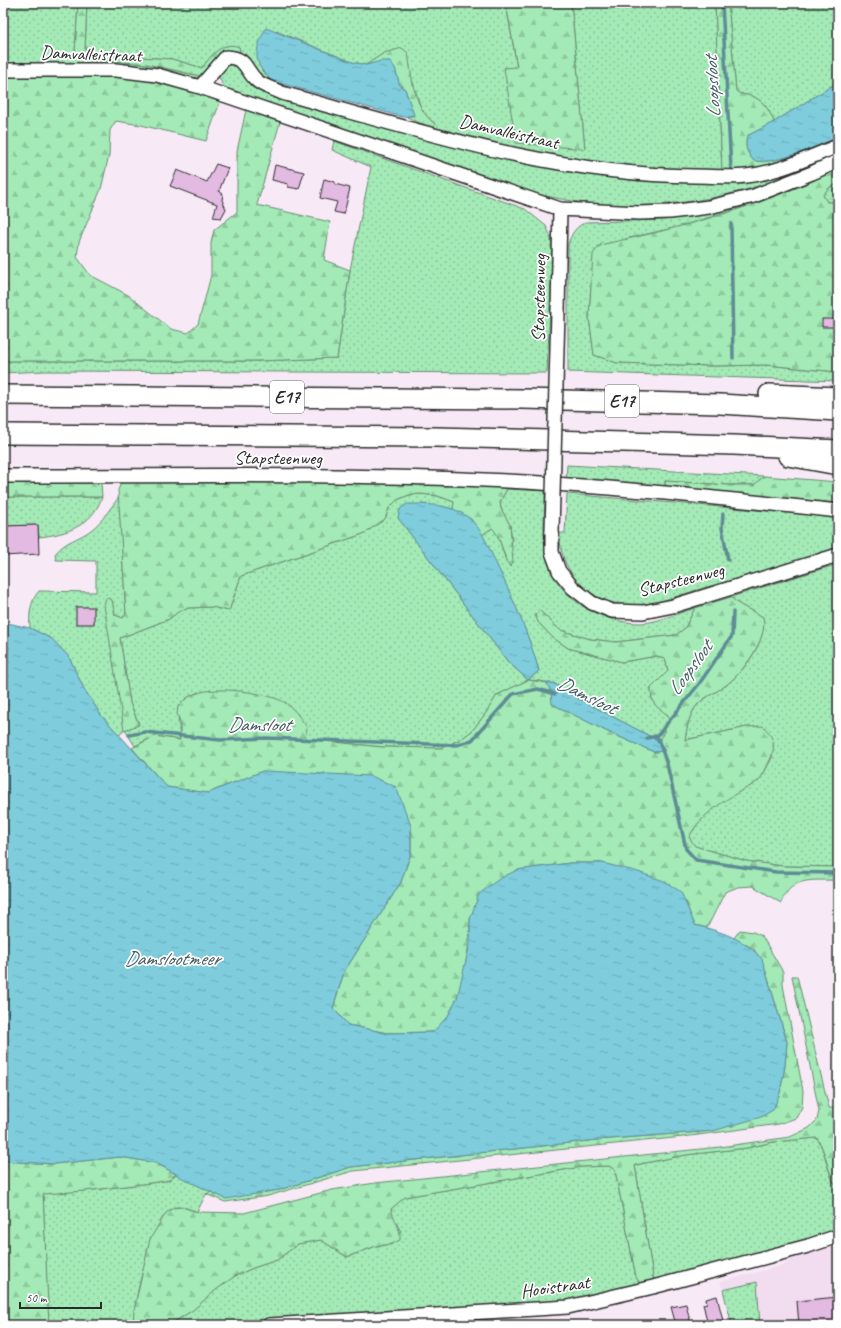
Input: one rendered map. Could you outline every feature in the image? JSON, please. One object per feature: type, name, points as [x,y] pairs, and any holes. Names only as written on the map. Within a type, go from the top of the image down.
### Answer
[{"type":"highway","points":[[720,404],[771,394],[838,397]]},
{"type":"highway","name":"E17","points":[[3,395],[499,399],[720,404],[838,410]]},
{"type":"highway","name":"E17","points":[[3,434],[420,437],[734,445],[838,450]]},
{"type":"highway","points":[[734,445],[819,463],[838,465]]},
{"type":"street","name":"Damvalleistraat","points":[[200,87],[226,57],[237,58],[246,65],[257,81],[282,93],[510,154],[589,169],[632,174],[746,176],[784,167],[838,146]]},
{"type":"street","name":"Damvalleistraat","points":[[3,70],[116,70],[157,75],[200,87],[560,209],[639,213],[670,212],[709,207],[754,196],[838,161]]},
{"type":"street","name":"Stapsteenweg","points":[[560,209],[552,531],[552,552],[559,571],[573,588],[587,599],[612,611],[643,612],[673,606],[838,555]]},
{"type":"street","name":"Stapsteenweg","points":[[3,476],[306,476],[506,481],[634,490],[838,511]]},
{"type":"street","name":"Hooistraat","points":[[269,1325],[568,1307],[653,1288],[808,1246],[838,1236]]},
{"type":"shaded area","points":[[838,1244],[838,1325],[760,1325],[757,1282],[723,1290],[720,1282],[784,1265],[794,1257]]},
{"type":"green space","points":[[3,3],[78,3],[75,53],[83,59],[113,60],[147,64],[200,76],[197,78],[163,71],[3,66]]},
{"type":"green space","points":[[78,3],[87,3],[85,50],[92,54],[172,59],[202,68],[213,54],[222,47],[233,45],[239,47],[240,52],[226,53],[221,56],[206,72],[200,76],[147,64],[78,58],[75,53]]},
{"type":"green space","points":[[87,3],[506,3],[517,68],[504,68],[585,149],[571,3],[715,3],[722,172],[586,164],[433,129],[435,124],[422,112],[413,82],[384,53],[366,65],[352,62],[276,31],[262,71],[269,78],[261,80],[240,52],[239,47],[225,48],[217,51],[202,68],[172,59],[92,54],[85,50]]},
{"type":"green space","points":[[506,3],[571,3],[585,149],[516,143],[504,68],[517,67]]},
{"type":"green space","points":[[715,3],[728,3],[736,91],[740,94],[758,99],[769,111],[774,122],[747,136],[747,149],[749,155],[754,161],[775,160],[797,154],[838,137],[838,143],[754,172],[722,172]]},
{"type":"green space","points":[[728,3],[838,3],[838,82],[774,122],[769,111],[758,99],[740,94],[736,91]]},
{"type":"green space","points":[[402,48],[408,53],[412,82],[418,101],[422,109],[435,124],[433,129],[407,117],[413,115],[405,89],[400,86],[395,68],[366,65],[384,53]]},
{"type":"green space","points":[[225,63],[238,64],[248,77],[428,136],[677,180],[838,149],[838,155],[783,178],[726,195],[669,204],[609,205],[579,202],[528,192],[228,89],[223,86],[219,77]]},
{"type":"green space","points":[[3,75],[73,77],[114,75],[167,82],[220,102],[206,141],[141,125],[116,121],[110,130],[109,155],[101,189],[79,242],[77,257],[90,275],[128,295],[171,329],[188,333],[198,324],[211,275],[211,243],[214,230],[237,212],[237,151],[246,110],[280,122],[257,205],[330,222],[324,260],[350,270],[337,358],[258,361],[3,361]]},
{"type":"green space","points":[[334,141],[525,209],[546,226],[551,237],[552,264],[547,373],[44,371],[3,373],[3,361],[258,361],[337,358],[350,270],[371,167],[332,150]]},
{"type":"green space","points":[[838,169],[838,183],[829,188],[823,195],[827,202],[838,202],[838,294],[836,296],[838,372],[766,365],[714,366],[617,363],[594,355],[589,317],[593,254],[600,245],[668,230],[739,209],[799,187]]},
{"type":"green space","points":[[838,183],[838,202],[827,202],[823,195],[829,188]]},
{"type":"green space","points":[[742,207],[678,227],[625,239],[591,287],[589,317],[594,355],[617,363],[714,366],[766,365],[838,372],[838,381],[568,372],[568,245],[572,234],[576,229],[586,222],[664,220]]},
{"type":"green space","points":[[567,465],[764,476],[754,485],[665,481],[665,487],[566,480]]},
{"type":"green space","points":[[764,476],[838,482],[838,503],[665,487],[665,481],[754,485]]},
{"type":"green space","points":[[122,481],[369,483],[504,487],[507,489],[500,502],[501,509],[510,525],[513,562],[510,567],[495,531],[492,528],[482,535],[471,519],[453,509],[454,502],[438,496],[421,494],[409,495],[397,500],[389,508],[385,519],[363,534],[241,576],[229,611],[212,607],[188,608],[178,612],[169,619],[120,638],[130,703],[139,725],[124,730],[104,605],[106,598],[112,600],[115,615],[123,618],[126,614],[118,490]]},
{"type":"green space","points":[[3,483],[101,483],[102,497],[3,497]]},
{"type":"green space","points":[[507,489],[545,491],[544,539],[546,555],[551,570],[559,584],[569,596],[582,606],[611,619],[642,623],[662,619],[695,608],[685,628],[676,635],[616,642],[590,639],[560,630],[540,611],[538,622],[552,637],[568,648],[622,662],[657,656],[665,658],[668,671],[651,688],[653,701],[668,714],[670,722],[659,741],[577,698],[555,684],[528,680],[539,671],[514,602],[482,535],[492,528],[497,532],[506,561],[512,541],[510,525],[501,509],[500,502]]},
{"type":"green space","points":[[421,494],[438,496],[454,502],[453,509],[422,504],[398,518],[508,662],[528,680],[497,695],[486,713],[472,731],[461,739],[442,748],[382,747],[305,739],[198,692],[187,698],[178,706],[180,740],[155,736],[135,746],[125,730],[139,724],[130,703],[120,638],[169,619],[178,612],[188,608],[212,607],[229,611],[241,576],[363,534],[385,519],[389,508],[397,500],[409,495]]},
{"type":"green space","points":[[567,494],[838,517],[838,550],[664,600],[643,604],[621,604],[596,596],[586,589],[569,570],[561,546],[560,533],[565,533]]},
{"type":"green space","points":[[3,497],[102,497],[98,507],[85,522],[69,531],[39,537],[38,525],[3,526]]},
{"type":"green space","points":[[119,497],[126,614],[123,618],[115,615],[114,608],[125,730],[119,735],[101,715],[84,689],[69,657],[52,639],[30,628],[30,613],[32,604],[39,591],[96,592],[96,561],[56,560],[55,554],[63,546],[86,533],[103,519]]},
{"type":"green space","points":[[838,564],[838,867],[783,866],[746,861],[694,846],[689,837],[697,824],[708,812],[721,802],[758,780],[765,772],[773,756],[747,727],[685,740],[689,720],[693,711],[705,698],[725,686],[739,673],[753,655],[762,635],[762,617],[741,605],[731,597]]},
{"type":"green space","points":[[6,589],[7,600],[5,622],[3,622],[3,590]]},
{"type":"green space","points":[[731,597],[741,605],[763,617],[764,626],[762,635],[753,655],[739,673],[725,686],[705,698],[693,711],[689,720],[685,740],[747,727],[763,726],[771,736],[774,746],[761,778],[721,803],[697,824],[689,837],[695,846],[746,861],[783,866],[838,867],[838,880],[804,881],[791,888],[781,903],[753,886],[738,887],[725,892],[707,928],[695,925],[686,902],[602,863],[570,863],[517,870],[470,919],[469,942],[465,969],[458,995],[447,1018],[433,1032],[387,1033],[348,1025],[333,1008],[344,972],[401,882],[411,853],[411,826],[263,771],[208,793],[167,787],[132,748],[155,736],[180,740],[180,721],[177,714],[178,706],[187,698],[195,694],[206,691],[228,690],[264,695],[286,703],[293,709],[307,727],[305,739],[382,747],[442,748],[461,739],[472,731],[486,713],[497,695],[528,680],[547,683],[551,692],[553,704],[606,731],[654,752],[664,751],[659,741],[669,722],[668,715],[653,701],[651,688],[668,671],[665,658],[657,656],[622,662],[568,648],[552,637],[538,622],[535,615],[540,611],[560,630],[590,639],[616,642],[676,635],[685,628],[695,608]]},
{"type":"green space","points":[[740,930],[753,932],[762,936],[783,972],[783,985],[803,1091],[802,1107],[796,1118],[779,1124],[683,1137],[353,1171],[268,1196],[225,1202],[206,1194],[212,1192],[226,1198],[279,1190],[351,1167],[597,1140],[713,1131],[780,1093],[785,1066],[787,1042],[766,972],[754,949],[734,938]]},
{"type":"green space","points":[[792,976],[797,976],[829,1108],[838,1108],[838,1122],[834,1122],[838,1149],[838,1183],[834,1183],[817,1138],[773,1142],[747,1148],[686,1155],[635,1165],[654,1283],[642,1287],[636,1277],[615,1170],[609,1166],[581,1167],[405,1197],[391,1209],[400,1236],[400,1240],[392,1244],[376,1246],[347,1257],[321,1240],[298,1244],[277,1260],[235,1276],[193,1310],[169,1325],[133,1325],[134,1310],[150,1239],[166,1213],[173,1208],[182,1207],[197,1212],[244,1213],[332,1190],[375,1183],[720,1147],[790,1137],[809,1128],[817,1120],[819,1111]]},
{"type":"green space","points":[[834,1122],[838,1122],[838,1149]]},
{"type":"green space","points":[[817,1138],[831,1177],[834,1183],[838,1183],[838,1230],[654,1283],[635,1165],[686,1155],[747,1148],[773,1142]]},
{"type":"green space","points":[[120,1157],[156,1163],[176,1174],[169,1180],[158,1182],[85,1191],[43,1194],[49,1325],[3,1325],[5,1323],[3,1305],[3,1161],[54,1164]]},
{"type":"green space","points":[[609,1166],[615,1170],[636,1277],[642,1287],[567,1303],[169,1325],[193,1310],[216,1289],[235,1276],[277,1260],[298,1244],[321,1240],[347,1257],[376,1246],[392,1244],[401,1231],[393,1220],[391,1209],[404,1197],[581,1167]]},
{"type":"green space","points":[[176,1174],[212,1192],[206,1194],[197,1212],[182,1207],[176,1207],[165,1215],[151,1243],[145,1261],[140,1280],[133,1325],[48,1325],[43,1193],[85,1191],[158,1182],[169,1180]]},
{"type":"green space","points":[[757,1282],[760,1325],[732,1325],[723,1290]]},
{"type":"water","points":[[266,28],[352,62],[366,65],[381,61],[390,61],[395,68],[400,86],[405,89],[414,115],[403,117],[272,81],[261,68],[257,56],[259,43]]},
{"type":"water","points":[[838,82],[838,137],[797,154],[775,160],[754,161],[749,155],[747,149],[747,136],[774,122]]},
{"type":"water","points":[[407,504],[441,506],[457,511],[471,520],[482,533],[525,628],[535,657],[539,671],[528,680],[508,662],[398,518],[400,509]]},
{"type":"water","name":"Damslootmeer","points":[[3,622],[30,628],[52,639],[69,657],[84,689],[101,715],[167,787],[208,793],[263,771],[371,776],[396,787],[411,826],[411,853],[401,882],[344,972],[333,1008],[348,1025],[387,1033],[433,1032],[448,1016],[457,998],[470,943],[470,919],[479,894],[499,879],[517,870],[570,863],[602,863],[635,871],[664,881],[681,892],[695,925],[723,933],[740,941],[762,959],[787,1042],[785,1066],[780,1093],[773,1110],[761,1117],[713,1131],[597,1140],[351,1167],[279,1190],[226,1199],[186,1180],[156,1163],[120,1157],[54,1164],[3,1161]]},
{"type":"water","points":[[547,683],[555,684],[577,698],[659,741],[665,751],[654,752],[606,731],[552,704],[551,692]]},
{"type":"building","points":[[216,164],[228,168],[219,191],[223,194],[222,200],[226,209],[221,218],[213,217],[217,204],[170,186],[177,170],[207,182]]},
{"type":"building","points":[[275,165],[304,172],[299,189],[288,187],[288,184],[272,180]]},
{"type":"building","points":[[324,179],[350,188],[344,214],[334,212],[337,202],[320,198]]},
{"type":"building","points":[[822,319],[835,319],[834,327],[822,327]]},
{"type":"building","points":[[38,525],[39,554],[3,556],[3,526]]},
{"type":"building","points":[[76,607],[94,607],[94,624],[76,624]]},
{"type":"building","points":[[717,1296],[724,1325],[708,1325],[703,1304],[707,1303],[706,1299]]},
{"type":"building","points":[[838,1297],[838,1325],[799,1325],[797,1301]]},
{"type":"building","points":[[686,1304],[691,1325],[676,1325],[671,1307]]},
{"type":"waterway","name":"Loopsloot","points":[[722,3],[731,169]]},
{"type":"waterway","name":"Loopsloot","points":[[731,224],[733,358]]},
{"type":"waterway","name":"Loopsloot","points":[[723,514],[722,528],[728,560]]},
{"type":"waterway","name":"Loopsloot","points":[[657,736],[699,684],[732,636],[733,612]]},
{"type":"waterway","name":"Damsloot","points":[[129,735],[145,732],[220,740],[266,738],[457,745],[472,740],[513,694],[538,689],[555,694]]},
{"type":"waterway","name":"Damsloot","points":[[647,738],[657,736],[667,764],[686,849],[696,860],[776,872],[838,873]]}]
